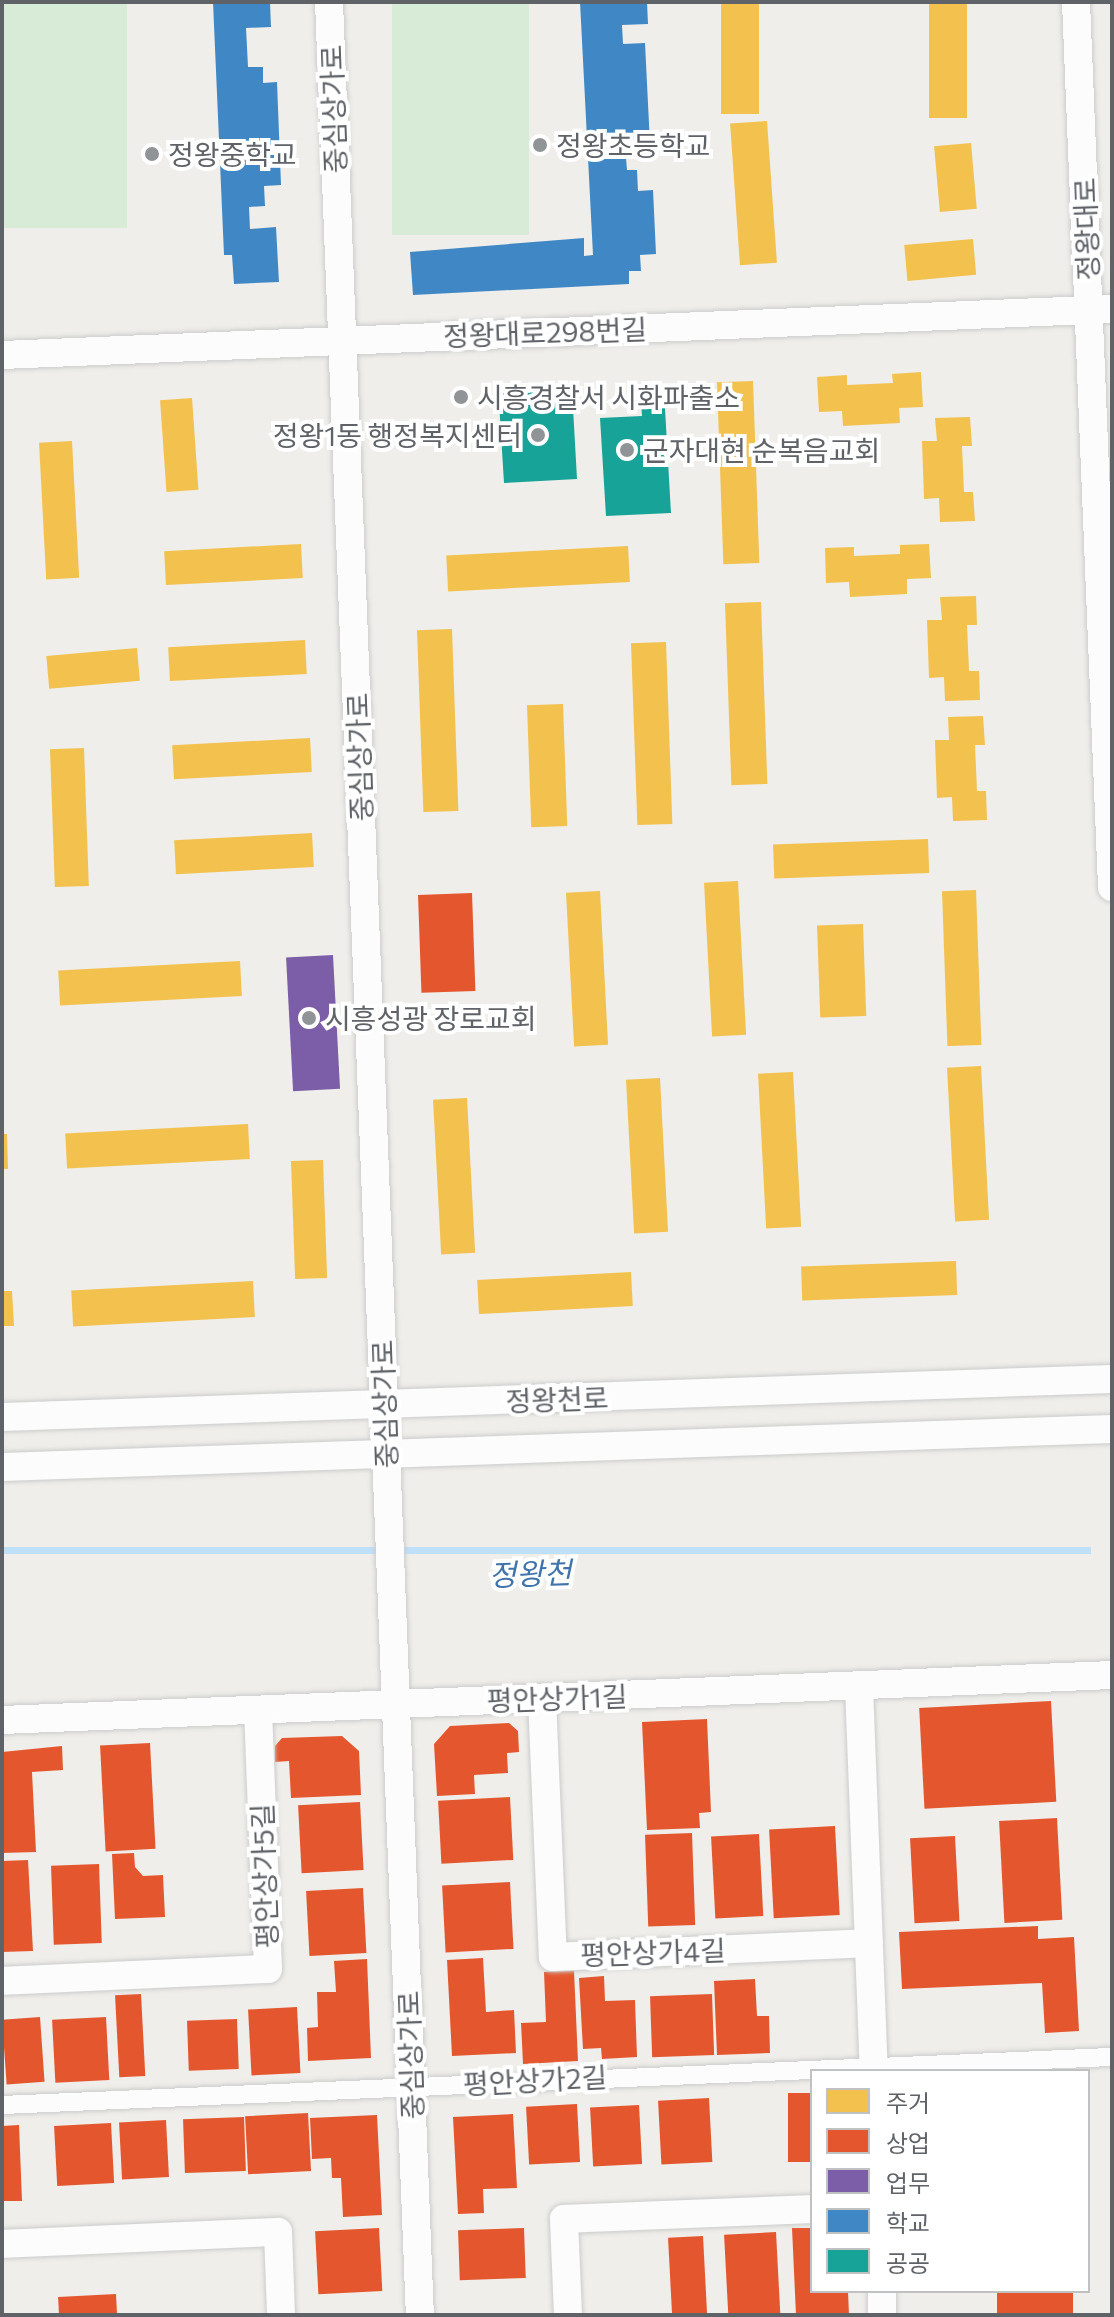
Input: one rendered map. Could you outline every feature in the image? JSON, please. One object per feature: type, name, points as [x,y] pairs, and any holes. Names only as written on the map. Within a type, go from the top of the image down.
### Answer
[{"type":"street","name":"중심상가로","points":[[329,2],[420,2315]]},
{"type":"street","name":"정왕대로","points":[[1076,2],[1100,309],[1112,887]]},
{"type":"street","name":"정왕대로298번길","points":[[2,355],[1100,309]]},
{"type":"street","name":"정왕천로","points":[[2,1417],[1112,1379]]},
{"type":"street","name":"정왕천로","points":[[2,1467],[1112,1429]]},
{"type":"street","name":"평안상가1길","points":[[2,1720],[1112,1675]]},
{"type":"street","points":[[859,1686],[873,2067]]},
{"type":"street","name":"평안상가4길","points":[[542,1698],[553,1957],[869,1943]]},
{"type":"street","name":"평안상가5길","points":[[2,1981],[268,1969],[258,1710]]},
{"type":"street","name":"평안상가2길","points":[[824,2069],[1112,2057]]},
{"type":"street","name":"평안상가2길","points":[[2,2105],[810,2070]]},
{"type":"street","points":[[568,2315],[564,2219],[810,2209]]},
{"type":"street","points":[[2,2244],[278,2232],[281,2315]]},
{"type":"street","points":[[882,2293],[882,2315]]},
{"type":"green space","points":[[2,2],[127,2],[127,228],[2,228]]},
{"type":"green space","points":[[392,2],[529,2],[529,235],[392,235]]},
{"type":"water","points":[[2,1547],[1091,1547],[1091,1554],[2,1554]]},
{"type":"building: 주거","points":[[721,2],[759,2],[759,114],[721,114]]},
{"type":"building: 주거","points":[[929,2],[967,2],[967,118],[929,118]]},
{"type":"building: 주거","points":[[767,121],[777,263],[740,265],[730,124]]},
{"type":"building: 주거","points":[[971,143],[977,209],[940,212],[934,146]]},
{"type":"building: 주거","points":[[973,239],[976,275],[907,281],[904,245]]},
{"type":"building: 주거","points":[[921,372],[923,407],[899,408],[900,423],[843,426],[842,411],[819,412],[817,377],[847,375],[847,385],[893,383],[892,374]]},
{"type":"building: 주거","points":[[753,381],[759,563],[723,564],[717,382]]},
{"type":"building: 주거","points":[[192,398],[198,490],[166,492],[160,400]]},
{"type":"building: 주거","points":[[970,417],[972,446],[962,446],[964,492],[973,492],[975,521],[940,522],[939,498],[924,499],[922,441],[937,441],[935,418]]},
{"type":"building: 주거","points":[[72,441],[79,578],[46,580],[39,443]]},
{"type":"building: 주거","points":[[301,544],[303,578],[166,585],[164,551]]},
{"type":"building: 주거","points":[[929,544],[931,578],[907,579],[907,594],[850,597],[849,582],[826,583],[825,548],[854,547],[854,556],[900,554],[900,545]]},
{"type":"building: 주거","points":[[628,546],[630,582],[448,591],[446,556]]},
{"type":"building: 주거","points":[[976,596],[977,625],[967,625],[969,671],[979,671],[980,700],[945,701],[944,677],[929,678],[927,620],[942,620],[940,597]]},
{"type":"building: 주거","points":[[761,602],[767,784],[731,785],[725,603]]},
{"type":"building: 주거","points":[[452,629],[458,811],[423,812],[417,630]]},
{"type":"building: 주거","points":[[305,640],[307,674],[170,681],[168,647]]},
{"type":"building: 주거","points":[[666,642],[672,824],[637,825],[631,643]]},
{"type":"building: 주거","points":[[137,648],[140,681],[49,689],[46,656]]},
{"type":"building: 주거","points":[[563,704],[567,826],[531,827],[527,705]]},
{"type":"building: 주거","points":[[983,716],[985,745],[975,745],[977,791],[986,791],[987,820],[953,821],[952,797],[937,798],[935,740],[949,740],[948,717]]},
{"type":"building: 주거","points":[[310,738],[312,772],[174,779],[172,745]]},
{"type":"building: 주거","points":[[84,748],[89,886],[55,887],[50,749]]},
{"type":"building: 주거","points":[[312,833],[314,867],[176,874],[174,840]]},
{"type":"building: 주거","points":[[928,839],[929,873],[774,878],[773,844]]},
{"type":"building: 주거","points":[[738,881],[746,1035],[712,1037],[704,883]]},
{"type":"building: 주거","points":[[976,890],[981,1045],[947,1046],[942,891]]},
{"type":"building: 주거","points":[[600,891],[608,1045],[574,1047],[566,893]]},
{"type":"building: 주거","points":[[863,924],[866,1016],[820,1018],[817,926]]},
{"type":"building: 주거","points":[[240,961],[242,996],[60,1005],[58,971]]},
{"type":"building: 주거","points":[[981,1066],[989,1220],[955,1222],[947,1068]]},
{"type":"building: 주거","points":[[793,1072],[801,1227],[766,1229],[758,1074]]},
{"type":"building: 주거","points":[[660,1078],[668,1232],[634,1234],[626,1080]]},
{"type":"building: 주거","points":[[467,1098],[475,1253],[441,1255],[433,1100]]},
{"type":"building: 주거","points":[[248,1124],[250,1159],[67,1169],[65,1134]]},
{"type":"building: 주거","points":[[2,1134],[7,1134],[8,1169],[2,1169]]},
{"type":"building: 주거","points":[[323,1160],[327,1278],[295,1279],[291,1161]]},
{"type":"building: 주거","points":[[956,1261],[957,1295],[802,1300],[801,1266]]},
{"type":"building: 주거","points":[[631,1272],[633,1306],[479,1314],[477,1280]]},
{"type":"building: 주거","points":[[253,1281],[255,1317],[73,1326],[71,1291]]},
{"type":"building: 주거","points":[[2,1291],[12,1291],[14,1326],[2,1326]]},
{"type":"building: 상업","points":[[472,893],[475,991],[421,993],[418,895]]},
{"type":"building: 상업","points":[[1051,1701],[1056,1802],[924,1809],[919,1708]]},
{"type":"building: 상업","points":[[707,1719],[711,1812],[699,1813],[700,1828],[647,1830],[642,1722]]},
{"type":"building: 상업","points":[[509,1723],[518,1731],[519,1752],[507,1753],[508,1773],[474,1775],[475,1794],[437,1796],[434,1744],[450,1726]]},
{"type":"building: 상업","points":[[342,1736],[359,1751],[361,1795],[291,1798],[289,1761],[275,1762],[275,1746],[282,1738]]},
{"type":"building: 상업","points":[[150,1743],[156,1849],[106,1851],[100,1746]]},
{"type":"building: 상업","points":[[62,1746],[63,1770],[32,1772],[36,1852],[2,1853],[2,1752]]},
{"type":"building: 상업","points":[[510,1797],[513,1860],[441,1864],[438,1801]]},
{"type":"building: 상업","points":[[360,1802],[364,1870],[302,1873],[298,1805]]},
{"type":"building: 상업","points":[[1057,1818],[1062,1920],[1004,1923],[999,1821]]},
{"type":"building: 상업","points":[[835,1826],[840,1915],[774,1918],[769,1829]]},
{"type":"building: 상업","points":[[692,1833],[695,1925],[648,1927],[645,1835]]},
{"type":"building: 상업","points":[[759,1834],[763,1916],[715,1918],[711,1837]]},
{"type":"building: 상업","points":[[955,1836],[959,1921],[915,1923],[910,1838]]},
{"type":"building: 상업","points":[[134,1853],[135,1867],[143,1876],[163,1875],[165,1917],[115,1919],[112,1854]]},
{"type":"building: 상업","points":[[28,1860],[33,1951],[2,1952],[2,1861]]},
{"type":"building: 상업","points":[[99,1864],[102,1943],[54,1945],[51,1866]]},
{"type":"building: 상업","points":[[510,1882],[514,1949],[446,1952],[442,1886]]},
{"type":"building: 상업","points":[[363,1888],[366,1953],[309,1956],[306,1891]]},
{"type":"building: 상업","points":[[1038,1926],[1038,1939],[1074,1937],[1079,2031],[1045,2033],[1042,1983],[902,1989],[899,1932]]},
{"type":"building: 상업","points":[[483,1958],[486,2012],[514,2010],[516,2053],[452,2056],[447,1960]]},
{"type":"building: 상업","points":[[367,1959],[371,2058],[308,2061],[307,2028],[318,2027],[317,1992],[336,1992],[334,1961]]},
{"type":"building: 상업","points":[[574,1971],[578,2061],[523,2064],[521,2023],[546,2022],[544,1972]]},
{"type":"building: 상업","points":[[604,1976],[605,2001],[635,2000],[637,2057],[602,2059],[601,2048],[583,2049],[579,1978]]},
{"type":"building: 상업","points":[[755,1979],[757,2016],[769,2016],[770,2053],[717,2055],[714,1981]]},
{"type":"building: 상업","points":[[141,1994],[145,2076],[119,2077],[115,1995]]},
{"type":"building: 상업","points":[[712,1994],[714,2055],[652,2057],[650,1996]]},
{"type":"building: 상업","points":[[297,2007],[300,2073],[252,2075],[248,2010]]},
{"type":"building: 상업","points":[[40,2017],[45,2082],[7,2084],[2,2020]]},
{"type":"building: 상업","points":[[106,2017],[109,2080],[55,2083],[52,2020]]},
{"type":"building: 상업","points":[[237,2019],[239,2069],[189,2071],[187,2021]]},
{"type":"building: 상업","points":[[788,2093],[810,2093],[810,2162],[788,2162]]},
{"type":"building: 상업","points":[[709,2098],[712,2162],[661,2165],[658,2101]]},
{"type":"building: 상업","points":[[577,2104],[580,2162],[529,2165],[526,2107]]},
{"type":"building: 상업","points":[[639,2105],[642,2164],[593,2166],[590,2108]]},
{"type":"building: 상업","points":[[308,2113],[311,2171],[248,2174],[245,2116]]},
{"type":"building: 상업","points":[[513,2114],[517,2188],[483,2189],[484,2213],[458,2214],[453,2117]]},
{"type":"building: 상업","points":[[377,2115],[382,2215],[343,2217],[341,2178],[332,2178],[331,2158],[312,2159],[310,2118]]},
{"type":"building: 상업","points":[[244,2117],[246,2171],[185,2173],[183,2119]]},
{"type":"building: 상업","points":[[166,2120],[169,2177],[122,2179],[119,2122]]},
{"type":"building: 상업","points":[[111,2123],[114,2183],[57,2186],[54,2126]]},
{"type":"building: 상업","points":[[19,2125],[22,2201],[2,2201],[2,2126]]},
{"type":"building: 상업","points":[[379,2228],[382,2291],[318,2294],[315,2231]]},
{"type":"building: 상업","points":[[524,2228],[526,2278],[460,2280],[458,2230]]},
{"type":"building: 상업","points":[[792,2228],[810,2228],[810,2293],[848,2293],[849,2315],[796,2315]]},
{"type":"building: 상업","points":[[776,2232],[780,2315],[728,2315],[724,2235]]},
{"type":"building: 상업","points":[[703,2236],[707,2315],[672,2315],[668,2238]]},
{"type":"building: 상업","points":[[997,2293],[1073,2293],[1073,2315],[997,2315]]},
{"type":"building: 상업","points":[[116,2294],[117,2315],[59,2315],[58,2297]]},
{"type":"building: 업무","points":[[333,955],[340,1089],[293,1091],[286,957]]},
{"type":"building: 학교","points":[[213,2],[270,2],[271,27],[246,28],[248,67],[263,67],[263,83],[277,82],[281,185],[264,186],[265,206],[249,207],[250,229],[276,227],[279,282],[234,284],[232,255],[224,255]]},
{"type":"building: 학교","points":[[580,2],[647,2],[648,24],[622,25],[623,44],[645,43],[650,144],[625,146],[627,170],[637,170],[638,191],[653,190],[656,254],[640,255],[641,271],[629,271],[629,284],[413,295],[410,252],[584,238],[584,256],[593,255]]},
{"type":"building: 공공","name":"정왕1동 행정복지센터","points":[[548,383],[549,391],[572,390],[577,479],[504,483],[498,386]]},
{"type":"building: 공공","points":[[664,391],[671,513],[606,516],[600,418],[642,416],[641,401],[649,401],[648,392]]},
{"type":"place","name":"정왕초등학교","points":[[540,145]]},
{"type":"place","name":"정왕중학교","points":[[152,154]]},
{"type":"place","name":"시흥경찰서 시화파출소","points":[[461,397]]},
{"type":"place","name":"정왕1동 행정복지센터","points":[[538,435]]},
{"type":"place","name":"군자대현 순복음교회","points":[[627,450]]},
{"type":"place","name":"시흥성광 장로교회","points":[[309,1018]]},
{"type":"water label","name":"정왕천","points":[[530,1573]]}]
